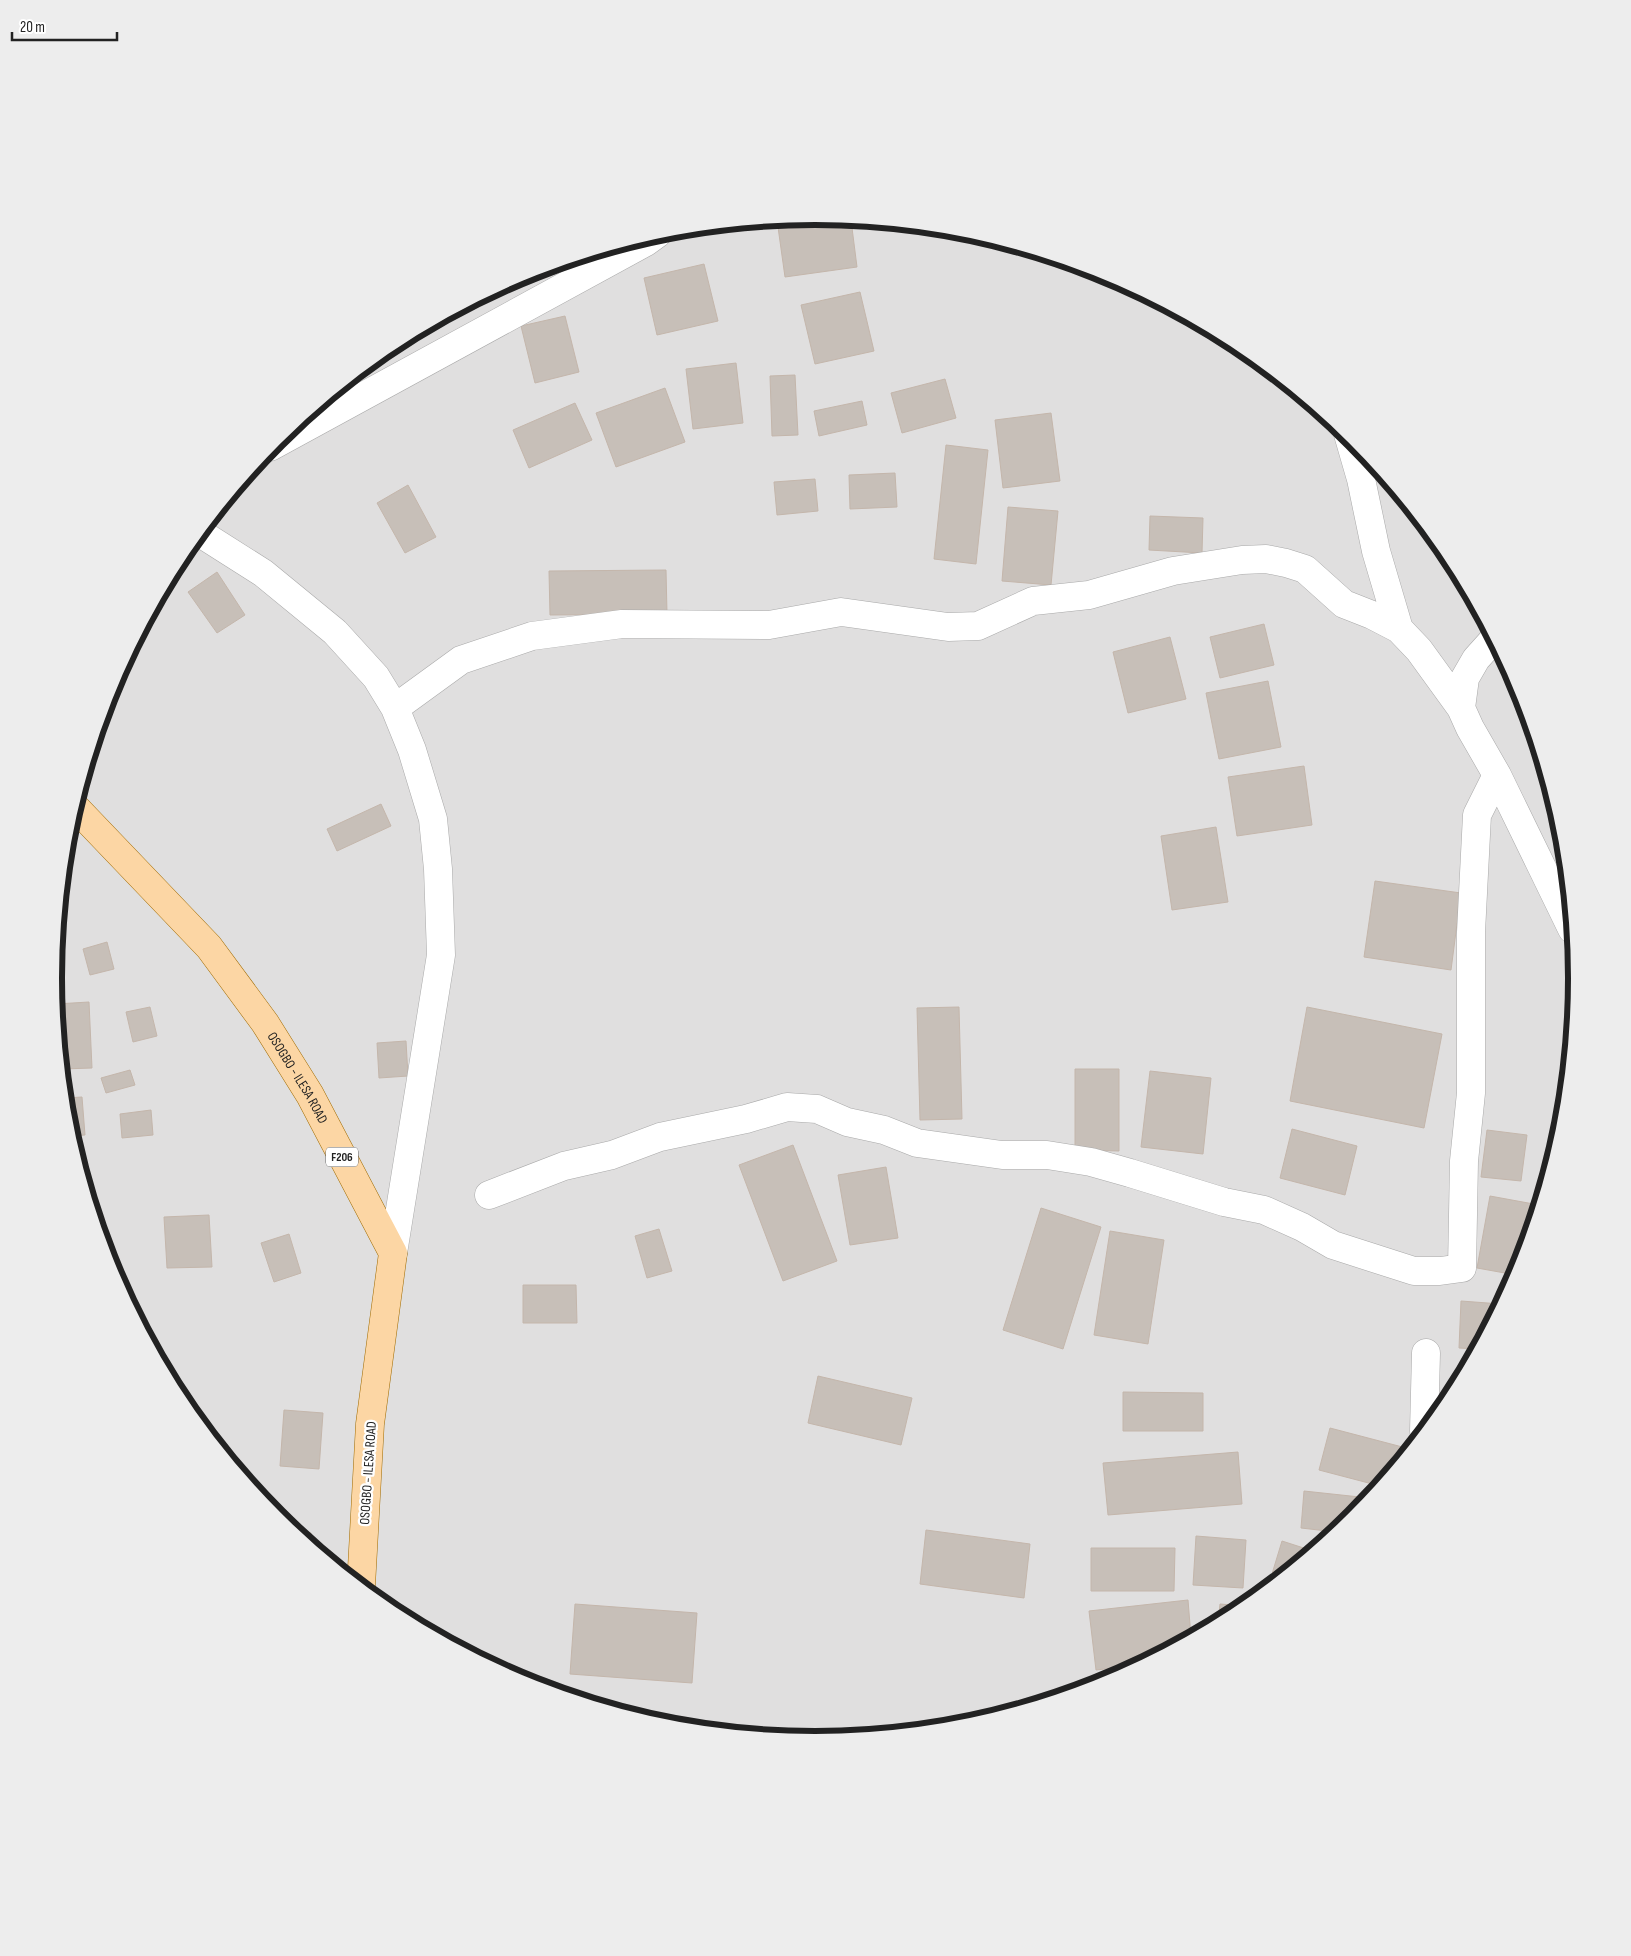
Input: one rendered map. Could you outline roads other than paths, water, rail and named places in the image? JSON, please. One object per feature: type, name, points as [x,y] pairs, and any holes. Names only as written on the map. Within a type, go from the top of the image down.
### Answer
[{"type":"main road","name":"OSOGBO - ILESA ROAD","points":[[81,813],[209,947],[266,1023],[310,1095],[393,1253],[370,1424],[361,1578]]},
{"type":"street","points":[[298,432],[637,247]]},
{"type":"street","points":[[1353,451],[1361,479],[1376,550],[1399,629]]},
{"type":"street","points":[[206,537],[263,573],[335,632],[376,678],[395,708],[412,750],[433,819],[438,869],[441,955],[393,1253]]},
{"type":"street","points":[[395,708],[461,660],[532,636],[622,624],[769,624],[841,612],[948,628],[978,626],[1033,602],[1090,595],[1173,571],[1242,560],[1266,559],[1305,569],[1344,604],[1372,615],[1399,629],[1419,650],[1461,708],[1470,728],[1497,775],[1566,917]]},
{"type":"street","points":[[1461,708],[1465,678],[1476,659],[1490,643]]},
{"type":"street","points":[[489,1195],[564,1166],[612,1155],[660,1137],[746,1119],[786,1108],[817,1109],[847,1122],[884,1130],[917,1143],[1002,1155],[1047,1155],[1091,1162],[1224,1202],[1264,1210],[1302,1227],[1333,1245],[1414,1271],[1440,1272],[1462,1268],[1464,1161],[1471,1093],[1471,932],[1477,815],[1497,775]]},
{"type":"street","points":[[1424,1420],[1426,1353]]}]
